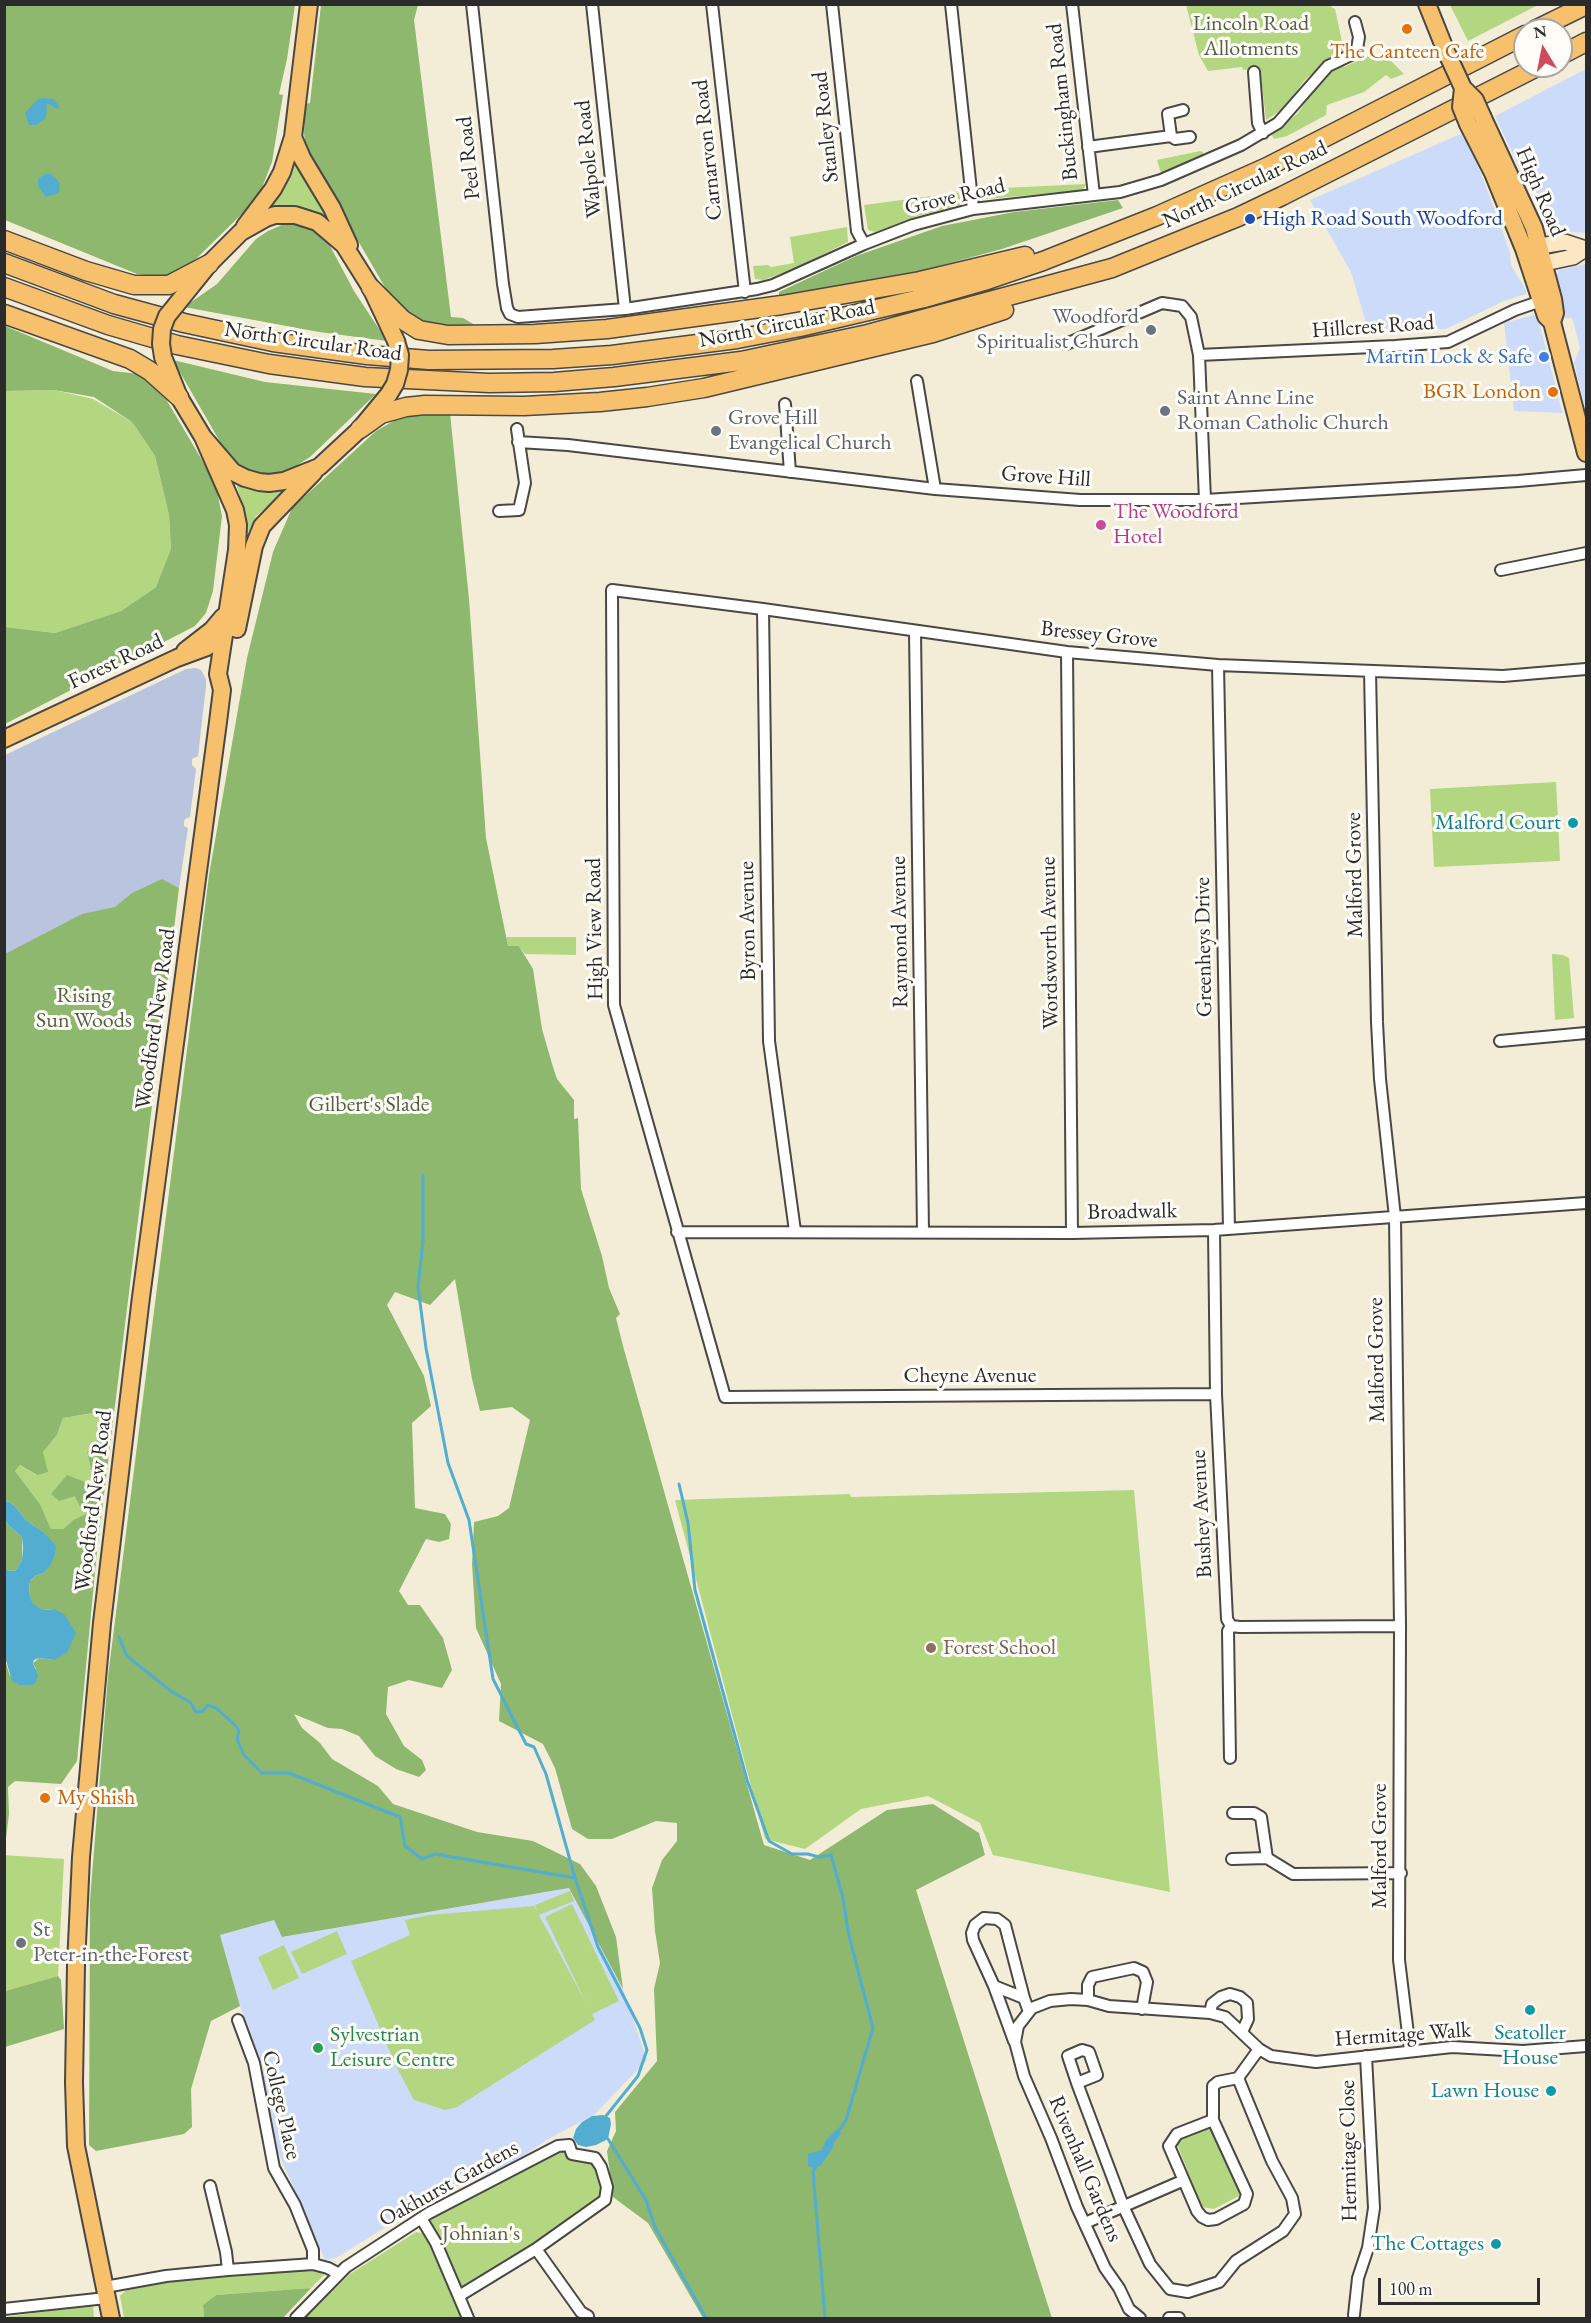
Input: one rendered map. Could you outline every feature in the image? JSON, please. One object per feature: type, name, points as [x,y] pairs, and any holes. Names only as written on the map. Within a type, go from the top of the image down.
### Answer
[{"type":"highway","points":[[1560,18],[1587,5]]},
{"type":"highway","name":"North Circular Road","points":[[4,263],[114,303],[184,323],[244,337],[367,355],[429,360],[532,360],[612,355],[737,339],[811,325],[987,280],[1043,261],[1156,216],[1267,167],[1513,41]]},
{"type":"highway","points":[[1573,49],[1587,42]]},
{"type":"highway","name":"North Circular Road","points":[[4,287],[139,335],[239,359],[365,377],[489,383],[614,377],[741,361],[805,349],[929,319],[1112,268],[1282,196],[1515,78]]},
{"type":"highway","points":[[371,288],[403,320],[419,330],[433,334],[448,336],[535,334],[597,330],[782,305],[909,283],[1099,238]]},
{"type":"highway","points":[[4,240],[86,271],[134,285],[168,285],[209,264]]},
{"type":"highway","points":[[360,429],[381,414],[396,409],[425,405],[524,406],[600,402],[704,388],[933,333],[1045,295],[1112,268]]},
{"type":"highway","points":[[4,314],[130,359],[150,370],[179,397]]},
{"type":"main road","points":[[309,4],[293,137],[282,172],[273,189],[241,232],[209,264],[167,316],[162,329],[161,344],[179,397],[203,437],[233,472],[255,482],[269,483],[319,467]]},
{"type":"main road","name":"High Road","points":[[1427,4],[1463,88],[1475,100],[1476,121],[1520,195],[1531,247],[1556,313],[1552,322]]},
{"type":"main road","points":[[293,137],[302,158],[336,216],[357,265]]},
{"type":"main road","points":[[241,232],[275,215],[286,214],[307,218],[334,234],[357,265]]},
{"type":"main road","points":[[1531,247],[1565,242],[1586,249]]},
{"type":"main road","points":[[1537,264],[1573,257],[1586,249]]},
{"type":"main road","name":"High Road","points":[[1537,264],[1541,301],[1546,316],[1552,322],[1587,453]]},
{"type":"main road","name":"Woodford New Road","points":[[235,611],[262,526],[283,501],[360,429],[395,384],[400,356],[396,341],[371,288],[357,265]]},
{"type":"main road","name":"Woodford New Road","points":[[203,437],[235,510],[238,525],[230,674],[220,682]]},
{"type":"main road","points":[[185,655],[235,611]]},
{"type":"main road","name":"Forest Road","points":[[4,739],[207,647],[226,632],[235,611]]},
{"type":"main road","name":"Woodford New Road","points":[[111,2319],[76,2146],[75,1976],[81,1857],[102,1623],[226,632]]},
{"type":"main road","points":[[185,655],[203,658],[220,682]]},
{"type":"street","name":"Peel Road","points":[[472,4],[506,306]]},
{"type":"street","name":"Walpole Road","points":[[592,4],[626,309]]},
{"type":"street","name":"Carnarvon Road","points":[[712,4],[745,292]]},
{"type":"street","name":"Stanley Road","points":[[832,4],[857,231],[864,244]]},
{"type":"street","points":[[951,4],[973,209]]},
{"type":"street","name":"Buckingham Road","points":[[1072,4],[1094,195]]},
{"type":"street","name":"Grove Road","points":[[506,306],[510,314],[518,317],[626,309],[745,292],[773,285],[864,244],[913,225],[973,209],[1120,192],[1161,180],[1232,150],[1278,123],[1328,66],[1351,55],[1357,49],[1359,37],[1355,22]]},
{"type":"street","points":[[1254,72],[1258,123],[1263,133]]},
{"type":"street","points":[[1171,136],[1168,114],[1183,110]]},
{"type":"street","points":[[1088,147],[1171,136],[1175,139],[1190,137]]},
{"type":"street","name":"Hillcrest Road","points":[[1199,355],[1448,342],[1541,301]]},
{"type":"street","points":[[1066,344],[1162,303],[1182,306],[1191,317],[1199,355],[1205,500]]},
{"type":"street","points":[[917,381],[935,489]]},
{"type":"street","points":[[785,404],[790,472]]},
{"type":"street","points":[[499,511],[519,510],[525,483],[518,429]]},
{"type":"street","name":"Grove Hill","points":[[518,442],[568,445],[935,489],[1080,500],[1205,500],[1587,475]]},
{"type":"street","points":[[1501,570],[1587,553]]},
{"type":"street","name":"Bressey Grove","points":[[612,590],[1067,652],[1218,665],[1503,676],[1587,669]]},
{"type":"street","name":"High View Road","points":[[612,590],[614,1005],[725,1397]]},
{"type":"street","name":"Byron Avenue","points":[[763,609],[770,1041],[795,1231]]},
{"type":"street","name":"Raymond Avenue","points":[[915,632],[924,1232]]},
{"type":"street","name":"Wordsworth Avenue","points":[[1067,652],[1072,1233]]},
{"type":"street","name":"Greenheys Drive","points":[[1218,665],[1228,1229]]},
{"type":"street","name":"Malford Grove","points":[[1370,671],[1377,1022],[1380,1079],[1395,1217],[1400,1626],[1399,1960],[1410,2050]]},
{"type":"street","points":[[1500,1041],[1587,1033]]},
{"type":"street","name":"Broadwalk","points":[[677,1233],[795,1231],[1072,1233],[1214,1230],[1587,1203]]},
{"type":"street","name":"Bushey Avenue","points":[[1214,1230],[1216,1394],[1227,1618],[1231,1626],[1228,1631],[1230,1758]]},
{"type":"street","name":"Cheyne Avenue","points":[[725,1397],[1216,1394]]},
{"type":"street","points":[[1231,1626],[1400,1626]]},
{"type":"street","points":[[1233,1813],[1254,1813],[1261,1817],[1267,1858]]},
{"type":"street","points":[[1232,1859],[1267,1858],[1293,1874],[1401,1873]]},
{"type":"street","name":"Rivenhall Gardens","points":[[1024,1998],[1005,1925],[997,1919],[984,1918],[975,1925],[972,1933],[994,1986],[1024,2076],[1105,2268],[1119,2288],[1129,2309],[1140,2319]]},
{"type":"street","points":[[1088,2000],[1088,1985],[1092,1977],[1134,1968],[1143,1972],[1147,1982],[1142,2009]]},
{"type":"street","points":[[994,1986],[1024,1998],[1029,2012]]},
{"type":"street","points":[[1210,2013],[1212,2004],[1221,1997],[1230,1994],[1240,1997],[1247,2003],[1248,2019],[1242,2032]]},
{"type":"street","name":"Hermitage Walk","points":[[1014,2042],[1018,2026],[1032,2008],[1050,2001],[1071,1999],[1088,2000],[1109,2006],[1210,2013],[1225,2017],[1259,2049],[1271,2056],[1316,2062],[1452,2047],[1523,2051],[1587,2046]]},
{"type":"street","name":"College Place","points":[[238,2020],[256,2073],[274,2168],[295,2205],[313,2250],[314,2264]]},
{"type":"street","points":[[1213,2120],[1176,2134],[1169,2146],[1182,2181],[1197,2211],[1208,2220],[1216,2219],[1244,2204],[1247,2194],[1213,2120],[1213,2086],[1218,2082],[1238,2078],[1259,2049]]},
{"type":"street","name":"Hermitage Close","points":[[1354,2315],[1359,2278],[1368,2248],[1374,2208],[1366,2056]]},
{"type":"street","points":[[1077,2083],[1124,2208],[1150,2264],[1170,2289],[1188,2292],[1219,2282],[1236,2261],[1283,2231],[1295,2214],[1292,2198],[1272,2161],[1238,2078]]},
{"type":"street","name":"Oakhurst Gardens","points":[[296,2319],[346,2267],[421,2218],[558,2146],[569,2145],[572,2154],[596,2158],[601,2168],[607,2194],[605,2199],[537,2249],[459,2296]]},
{"type":"street","points":[[1085,2223],[1182,2181]]},
{"type":"street","points":[[210,2186],[226,2252],[228,2270]]},
{"type":"street","points":[[421,2218],[436,2243],[468,2319]]},
{"type":"street","points":[[537,2249],[581,2312],[588,2316]]},
{"type":"street","points":[[4,2309],[106,2292],[166,2276],[314,2264],[339,2274]]},
{"type":"street","points":[[1169,2319],[1179,2319]]},
{"type":"shaded area","points":[[1586,69],[1586,233],[1571,232],[1557,226],[1537,206],[1495,116],[1569,78],[1573,78],[1573,76]]},
{"type":"shaded area","points":[[1465,132],[1510,252],[1511,265],[1526,290],[1526,294],[1504,301],[1446,329],[1368,330],[1351,272],[1310,200]]},
{"type":"shaded area","points":[[1586,264],[1586,410],[1574,363],[1580,348],[1573,321],[1571,318],[1565,318],[1554,279],[1559,270]]},
{"type":"shaded area","points":[[1537,314],[1563,413],[1514,411],[1504,323]]},
{"type":"shaded area","points":[[186,669],[201,670],[206,679],[206,686],[198,756],[192,759],[192,765],[196,769],[190,817],[184,822],[184,826],[188,828],[179,888],[5,973],[5,755]]},
{"type":"shaded area","points":[[569,1888],[623,1989],[647,2060],[595,2114],[545,2141],[515,2162],[439,2194],[336,2258],[325,2260],[278,2152],[266,2115],[262,2074],[264,2069],[240,2006],[220,1935],[274,1920],[283,1937]]},
{"type":"green space","points":[[4,5],[295,5],[279,94],[283,95],[272,162],[258,198],[192,263],[167,278],[137,274],[5,220]]},
{"type":"green space","points":[[321,5],[418,5],[414,20],[451,317],[463,318],[475,325],[452,329],[437,326],[422,321],[396,302],[386,289],[306,151],[305,104],[310,103]]},
{"type":"green space","name":"Lincoln Road Allotments","points":[[1186,5],[1328,5],[1335,9],[1344,51],[1330,57],[1304,81],[1283,109],[1266,120],[1260,68],[1243,70],[1242,67],[1208,71],[1199,55]]},
{"type":"green space","points":[[1450,5],[1538,5],[1468,41]]},
{"type":"green space","points":[[1384,54],[1404,74],[1391,79],[1386,75],[1364,92],[1327,105],[1326,115],[1287,136],[1274,139],[1272,135],[1298,113],[1318,83],[1332,69],[1342,64],[1344,67],[1371,55]]},
{"type":"green space","points":[[1200,151],[1203,155],[1161,173],[1157,160]]},
{"type":"green space","points":[[294,158],[328,217],[294,207],[269,209]]},
{"type":"green space","points":[[1086,184],[1083,190],[987,199],[983,196],[982,189]]},
{"type":"green space","points":[[962,192],[963,203],[958,206],[917,216],[875,232],[868,230],[864,205]]},
{"type":"green space","points":[[1118,200],[1123,208],[1002,249],[924,270],[779,296],[779,292],[856,256],[942,226],[1014,212]]},
{"type":"green space","points":[[284,224],[306,226],[316,231],[328,242],[354,291],[387,341],[319,332],[184,307],[217,284],[256,239]]},
{"type":"green space","points":[[847,227],[848,242],[802,265],[764,280],[755,279],[753,266],[768,265],[771,267],[794,263],[790,237]]},
{"type":"green space","points":[[5,326],[113,371],[146,375],[163,394],[222,494],[218,496],[222,516],[213,591],[206,613],[195,626],[5,724],[5,627],[55,633],[121,611],[156,587],[171,549],[169,515],[155,456],[132,422],[94,397],[54,390],[5,391]]},
{"type":"green space","points":[[173,360],[265,382],[376,394],[310,457],[290,470],[273,475],[256,474],[238,467],[227,454]]},
{"type":"green space","points":[[54,390],[93,399],[132,422],[155,456],[169,515],[171,550],[156,587],[121,611],[55,633],[5,627],[5,391]]},
{"type":"green space","name":"Gilbert's Slade","points":[[420,413],[450,413],[469,599],[486,838],[508,946],[519,946],[533,969],[542,1029],[553,1067],[557,1079],[574,1100],[574,1119],[578,1118],[581,1189],[602,1256],[609,1288],[620,1314],[616,1318],[623,1346],[764,1845],[810,1860],[887,1810],[933,1804],[979,1833],[985,1855],[916,1890],[1052,2318],[703,2318],[648,2223],[613,2197],[607,2151],[616,2131],[615,2112],[657,2061],[654,1989],[660,1963],[652,1888],[662,1860],[677,1841],[677,1823],[656,1821],[612,1839],[588,1839],[572,1829],[555,1768],[543,1744],[499,1721],[501,1684],[476,1628],[472,1564],[474,1522],[498,1516],[509,1508],[530,1420],[512,1407],[480,1411],[472,1379],[455,1279],[430,1305],[395,1292],[387,1305],[424,1376],[431,1406],[412,1423],[415,1508],[445,1514],[451,1524],[449,1539],[439,1542],[426,1539],[399,1591],[408,1605],[420,1605],[443,1638],[452,1670],[442,1688],[409,1680],[388,1687],[386,1714],[404,1746],[422,1760],[426,1770],[419,1777],[396,1769],[375,1756],[359,1736],[342,1729],[328,1728],[294,1714],[302,1728],[320,1743],[332,1759],[378,1786],[393,1804],[477,1832],[533,1841],[580,1864],[596,1886],[616,1937],[623,1989],[569,1888],[282,1937],[274,1920],[220,1935],[240,2006],[211,2021],[191,2089],[192,2127],[184,2134],[96,2151],[89,2145],[90,1900],[108,1676],[209,875],[247,658],[273,552],[292,508],[376,431],[397,419]]},
{"type":"green space","points":[[237,483],[282,490],[281,495],[256,516],[244,542],[246,515]]},
{"type":"green space","points":[[1556,782],[1560,861],[1434,867],[1430,789]]},
{"type":"green space","name":"Rising Sun Woods","points":[[162,879],[179,888],[97,1551],[77,1761],[61,1784],[15,1781],[8,1787],[9,1814],[4,1855],[4,1657],[10,1676],[36,1669],[33,1663],[39,1658],[54,1660],[54,1609],[43,1610],[33,1605],[29,1593],[30,1581],[35,1576],[44,1573],[55,1555],[42,1531],[26,1520],[14,1505],[5,1500],[5,954],[82,914],[115,907],[132,893]],"holes":[[[93,1413],[103,1422],[98,1439],[87,1452],[92,1485],[67,1475],[51,1494],[59,1501],[75,1496],[80,1507],[89,1513],[73,1520],[63,1529],[51,1529],[40,1504],[15,1471],[20,1465],[37,1475],[48,1472],[43,1452],[57,1435],[63,1418]]]},
{"type":"green space","points":[[506,937],[576,937],[576,955],[525,954],[519,946],[508,947]]},
{"type":"green space","points":[[1552,954],[1569,958],[1574,1018],[1555,1020]]},
{"type":"green space","points":[[94,1413],[103,1422],[98,1439],[87,1452],[92,1473],[92,1486],[73,1479],[76,1496],[90,1513],[73,1520],[63,1529],[51,1529],[40,1504],[15,1471],[20,1465],[36,1475],[44,1459],[43,1452],[57,1435],[63,1418]]},
{"type":"green space","name":"Forest School","points":[[1134,1490],[1170,1892],[993,1855],[980,1823],[928,1796],[861,1809],[805,1849],[765,1839],[675,1500],[850,1494],[851,1497]]},
{"type":"green space","points":[[4,1519],[22,1537],[22,1560],[15,1571],[5,1570]]},
{"type":"green space","points":[[4,1855],[64,1859],[58,1976],[5,1991]]},
{"type":"green space","points":[[570,1891],[574,1901],[539,1915],[586,2003],[545,1917],[572,1904],[619,2001],[592,2014],[595,2020],[457,2107],[445,2110],[414,2100],[397,2068],[351,1961],[410,1935],[405,1920],[429,1915],[534,1906],[537,1911],[535,1905]]},
{"type":"green space","points":[[337,1931],[347,1954],[302,1974],[291,1952]]},
{"type":"green space","points":[[284,1945],[299,1978],[273,1990],[258,1957]]},
{"type":"green space","points":[[58,1976],[61,1980],[64,2029],[5,2047],[5,1991]]},
{"type":"green space","points":[[1201,2127],[1210,2128],[1240,2187],[1239,2196],[1214,2209],[1202,2207],[1177,2144],[1180,2137]]},
{"type":"green space","name":"Johnian's","points":[[558,2146],[572,2154],[595,2158],[607,2194],[459,2296],[421,2218]]},
{"type":"green space","points":[[416,2232],[426,2234],[433,2241],[464,2318],[305,2318],[350,2274]]},
{"type":"green space","points":[[311,2269],[327,2272],[311,2288],[216,2295],[203,2305],[204,2318],[124,2318],[120,2296],[127,2289],[190,2278]]},
{"type":"green space","points":[[311,2288],[283,2318],[204,2318],[203,2305],[216,2295]]},
{"type":"green space","points":[[93,2305],[94,2318],[5,2318],[5,2317]]},
{"type":"water","points":[[38,99],[53,99],[60,106],[57,109],[47,103],[46,118],[36,125],[29,125],[25,113]]},
{"type":"water","points":[[45,174],[51,174],[60,183],[59,193],[46,197],[38,186],[38,179]]},
{"type":"water","points":[[5,1500],[14,1505],[26,1520],[42,1531],[56,1546],[51,1564],[44,1573],[35,1576],[30,1581],[29,1593],[33,1604],[43,1610],[54,1609],[64,1614],[76,1633],[67,1653],[54,1660],[39,1658],[34,1660],[38,1676],[32,1685],[20,1685],[12,1681],[5,1657],[5,1570],[15,1571],[22,1560],[23,1548],[22,1537],[7,1524],[5,1519]]},
{"type":"water","points":[[603,2115],[610,2118],[608,2139],[586,2147],[578,2145],[573,2138],[576,2129],[592,2116]]},
{"type":"water","points":[[838,2128],[841,2134],[821,2165],[815,2168],[808,2166],[808,2154],[822,2150],[826,2140]]},
{"type":"waterway","points":[[423,1175],[423,1241],[418,1287],[426,1348],[448,1463],[469,1520],[493,1679],[526,1744],[534,1747],[546,1774],[575,1878],[598,1947],[640,2028],[647,2050],[638,2076],[606,2116]]},
{"type":"waterway","points":[[679,1484],[688,1523],[695,1590],[747,1780],[769,1841],[792,1854],[819,1857],[831,1855],[843,1898],[849,1936],[873,2028],[846,2120],[838,2132]]},
{"type":"waterway","points":[[119,1637],[127,1656],[172,1692],[190,1702],[196,1712],[203,1711],[208,1705],[216,1708],[235,1725],[239,1731],[237,1739],[244,1755],[262,1773],[289,1773],[400,1817],[405,1846],[422,1859],[435,1854],[575,1878]]},
{"type":"waterway","points":[[608,2139],[646,2200],[655,2227],[706,2318]]},
{"type":"waterway","points":[[817,2165],[813,2172],[825,2318]]},
{"type":"place","name":"The Canteen Cafe","points":[[1407,29]]},
{"type":"place","name":"High Road South Woodford","points":[[1250,219]]},
{"type":"place","name":"Woodford Spiritualist Church","points":[[1151,330]]},
{"type":"place","name":"Martin Lock & Safe","points":[[1544,357]]},
{"type":"place","name":"BGR London","points":[[1553,392]]},
{"type":"place","name":"Saint Anne Line Roman Catholic Church","points":[[1165,411]]},
{"type":"place","name":"Grove Hill Evangelical Church","points":[[716,431]]},
{"type":"place","name":"The Woodford Hotel","points":[[1101,525]]},
{"type":"place","name":"Malford Court","points":[[1573,823]]},
{"type":"place","name":"Forest School","points":[[931,1648]]},
{"type":"place","name":"My Shish","points":[[45,1798]]},
{"type":"place","name":"St Peter-in-the-Forest","points":[[21,1943]]},
{"type":"place","name":"Seatoller House","points":[[1530,2010]]},
{"type":"place","name":"Sylvestrian Leisure Centre","points":[[318,2048]]},
{"type":"place","name":"Lawn House","points":[[1551,2091]]},
{"type":"place","name":"The Cottages","points":[[1496,2244]]}]
